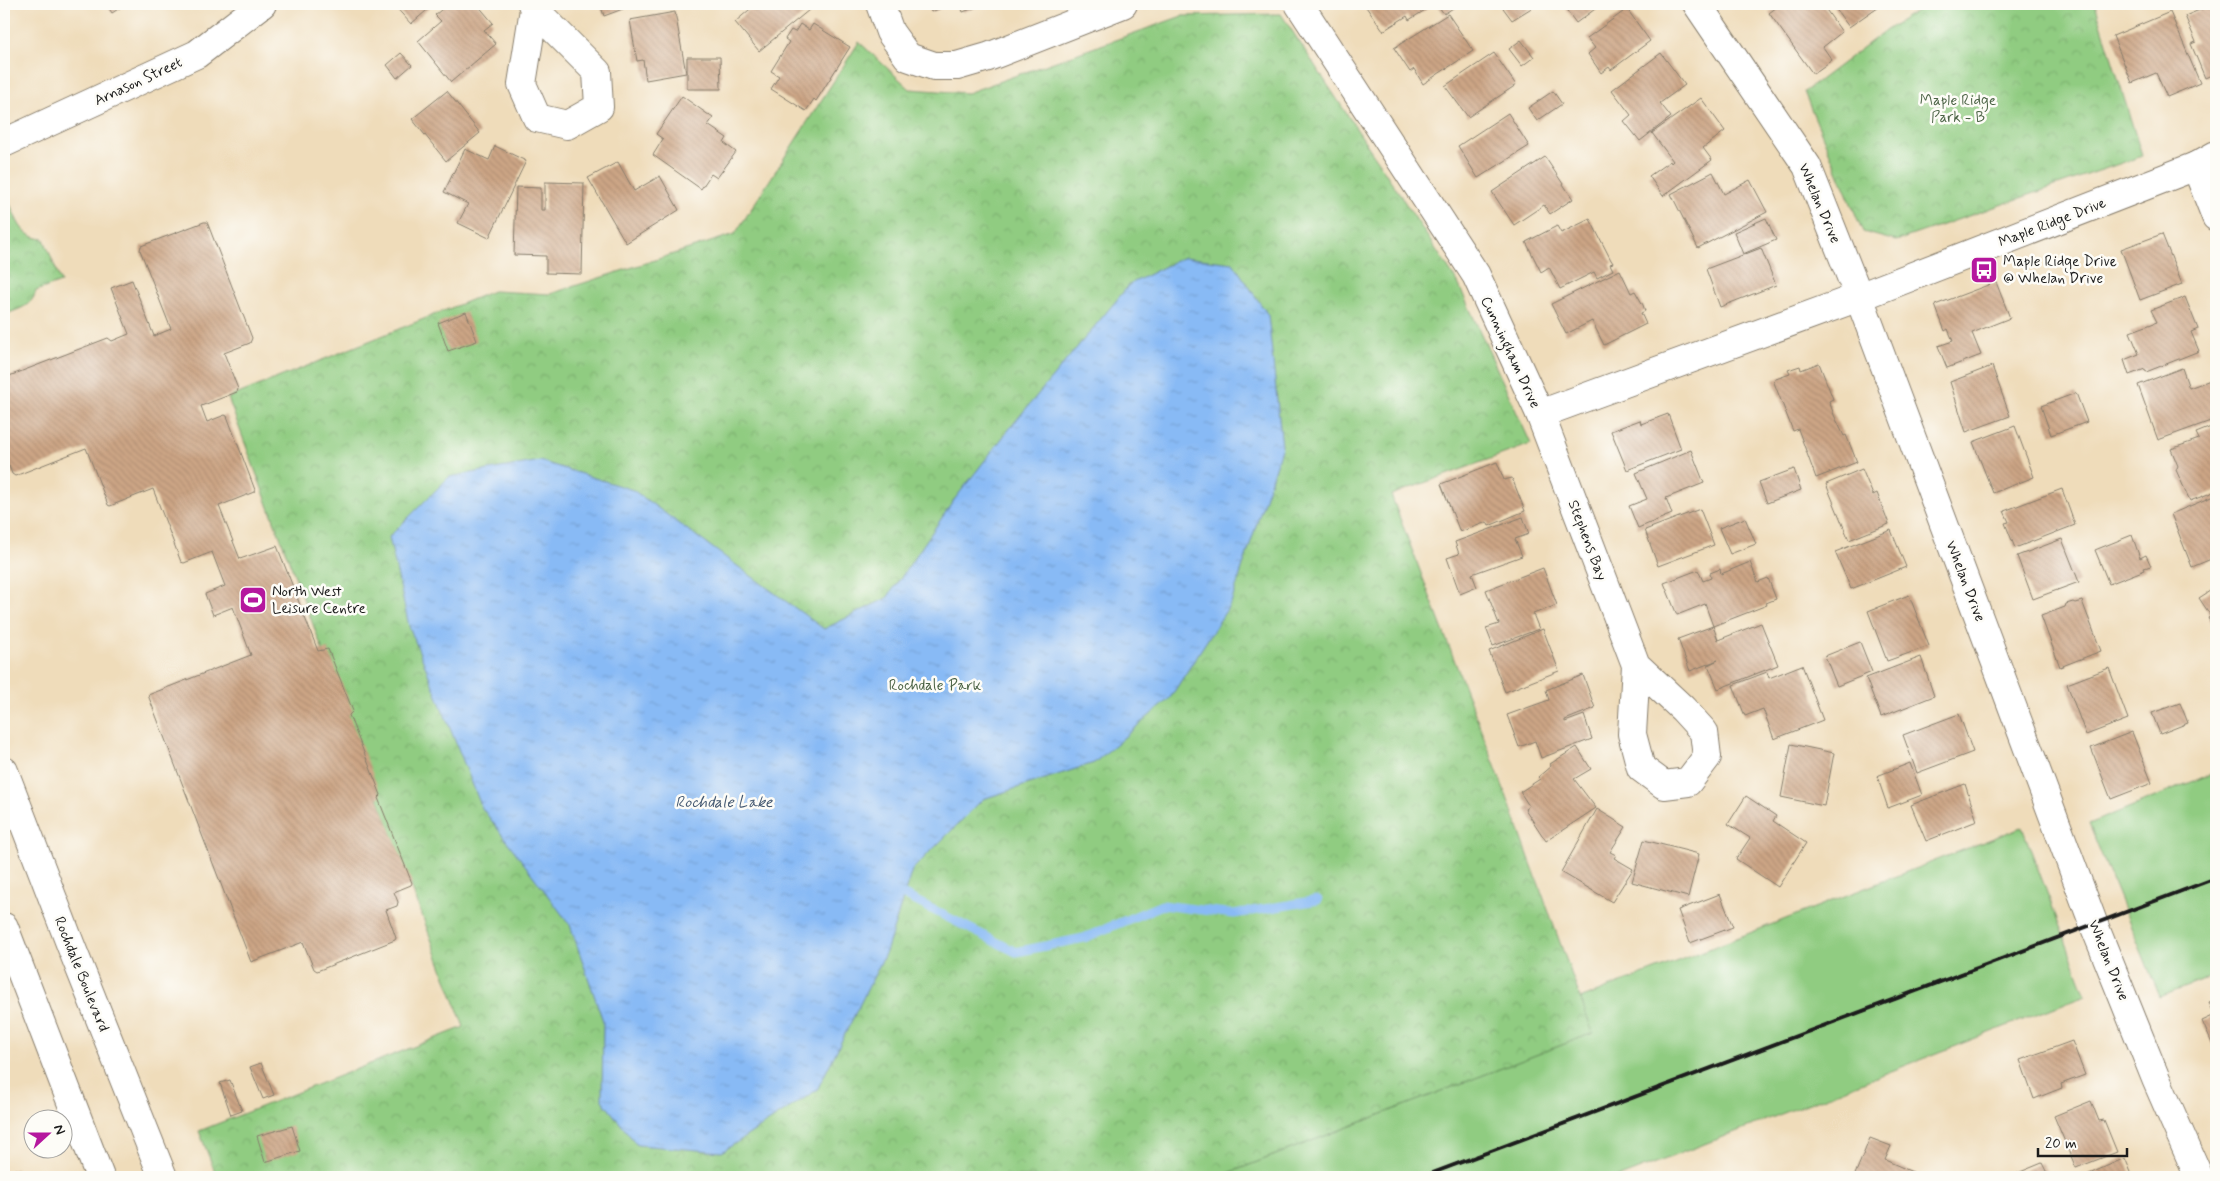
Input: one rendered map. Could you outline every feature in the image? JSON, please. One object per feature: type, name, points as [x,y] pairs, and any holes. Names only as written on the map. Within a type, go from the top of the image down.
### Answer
[{"type":"street","name":"Arnason Street","points":[[4,143],[197,54],[262,4]]},
{"type":"street","points":[[880,4],[890,32],[908,57],[934,66],[957,66],[988,57],[1123,4]]},
{"type":"street","name":"Cunningham Drive","points":[[1299,4],[1476,275],[1540,414],[1859,297]]},
{"type":"street","name":"Whelan Drive","points":[[1697,4],[1807,166],[1859,297],[2094,925],[2156,1080],[2199,1177]]},
{"type":"street","points":[[2206,161],[2216,217]]},
{"type":"street","name":"Maple Ridge Drive","points":[[1859,297],[2206,161]]},
{"type":"street","name":"Stephens Bay","points":[[1540,414],[1636,665]]},
{"type":"street","name":"Rochdale Boulevard","points":[[4,771],[163,1177]]},
{"type":"street","points":[[4,927],[100,1177]]},
{"type":"green space","name":"Maple Ridge Park - B","points":[[1927,4],[2095,4],[2142,156],[1896,241],[1863,232],[1804,92],[1885,31]]},
{"type":"green space","name":"Rochdale Park","points":[[1281,14],[1458,283],[1531,444],[1391,495],[1505,792],[1593,1033],[1218,1177],[217,1177],[199,1131],[464,1027],[228,398],[493,291],[550,294],[735,234],[859,42],[910,89],[967,93],[1182,16]]},
{"type":"green space","points":[[9,202],[21,227],[30,235],[44,239],[61,282],[36,291],[28,304],[4,315],[4,204]]},
{"type":"green space","points":[[2216,772],[2216,975],[2160,997],[2089,824]]},
{"type":"green space","points":[[2022,827],[2086,995],[1620,1177],[1218,1177],[1592,1033],[1580,999]]},
{"type":"water","name":"Rochdale Lake","points":[[1184,257],[1233,263],[1268,315],[1282,446],[1231,603],[1170,698],[1094,763],[983,799],[912,870],[886,952],[817,1090],[722,1152],[637,1145],[602,1100],[603,1021],[570,925],[482,808],[409,626],[389,537],[449,477],[540,461],[633,490],[824,629],[887,598],[954,500],[1014,423],[1130,284]]},
{"type":"building","points":[[106,4],[126,4],[112,13]]},
{"type":"building","points":[[393,4],[434,4],[411,24]]},
{"type":"building","points":[[448,4],[477,4],[493,23],[484,30],[496,44],[451,82],[418,41],[441,21],[435,15]]},
{"type":"building","points":[[600,4],[636,4],[604,16]]},
{"type":"building","points":[[756,4],[804,4],[809,10],[759,51],[735,22]]},
{"type":"building","points":[[928,4],[952,4],[931,12]]},
{"type":"building","points":[[960,4],[985,4],[963,12]]},
{"type":"building","points":[[1364,4],[1435,4],[1409,20],[1407,16],[1383,31]]},
{"type":"building","points":[[1437,4],[1459,4],[1444,14]]},
{"type":"building","points":[[1508,4],[1538,4],[1512,20],[1503,8]]},
{"type":"building","points":[[1562,4],[1602,4],[1576,23]]},
{"type":"building","points":[[1781,4],[1822,4],[1842,32],[1823,47],[1832,60],[1813,74],[1769,13]]},
{"type":"building","points":[[1832,4],[1882,4],[1849,27]]},
{"type":"building","points":[[2216,4],[2216,73],[2205,78],[2191,44],[2196,42],[2185,16]]},
{"type":"building","points":[[1627,9],[1650,41],[1611,70],[1609,67],[1601,73],[1588,54],[1595,48],[1587,38]]},
{"type":"building","points":[[675,12],[686,73],[646,80],[643,60],[637,61],[630,20]]},
{"type":"building","points":[[2170,12],[2200,83],[2167,97],[2156,73],[2132,83],[2113,36]]},
{"type":"building","points":[[1448,14],[1473,51],[1423,84],[1414,69],[1410,72],[1394,48]]},
{"type":"building","points":[[800,24],[809,30],[813,24],[850,47],[816,101],[814,99],[806,111],[771,89],[779,76],[771,71],[789,42],[785,39],[791,30],[795,32]]},
{"type":"building","points":[[1521,40],[1534,57],[1522,66],[1509,49]]},
{"type":"building","points":[[401,53],[412,65],[397,78],[387,65]]},
{"type":"building","points":[[1494,53],[1516,85],[1468,117],[1445,86]]},
{"type":"building","points":[[1661,53],[1685,85],[1660,103],[1671,117],[1640,141],[1624,121],[1631,115],[1612,90]]},
{"type":"building","points":[[687,57],[720,57],[721,89],[687,89]]},
{"type":"building","points":[[447,91],[480,133],[446,161],[412,119]]},
{"type":"building","points":[[1553,91],[1562,104],[1537,121],[1528,108]]},
{"type":"building","points":[[682,96],[713,118],[708,125],[727,138],[724,143],[736,152],[717,178],[711,174],[701,189],[653,155],[663,139],[656,134]]},
{"type":"building","points":[[1701,98],[1725,131],[1703,148],[1712,160],[1663,196],[1649,176],[1670,161],[1671,163],[1673,161],[1652,133]]},
{"type":"building","points":[[1508,113],[1529,146],[1478,178],[1458,146]]},
{"type":"building","points":[[495,146],[526,161],[489,238],[458,223],[468,204],[444,192],[465,149],[489,160]]},
{"type":"building","points":[[1545,157],[1573,199],[1550,214],[1544,205],[1514,225],[1492,192]]},
{"type":"building","points":[[618,162],[634,191],[660,176],[679,210],[626,243],[588,178]]},
{"type":"building","points":[[1713,172],[1724,194],[1750,180],[1767,212],[1698,248],[1671,194]]},
{"type":"building","points":[[545,182],[584,183],[582,274],[546,273],[546,256],[514,255],[516,187],[541,188],[541,210],[545,210]]},
{"type":"building","points":[[1766,218],[1776,240],[1743,254],[1734,232]]},
{"type":"building","points":[[1590,219],[1613,263],[1610,264],[1613,270],[1597,278],[1594,272],[1560,289],[1549,267],[1541,272],[1526,242],[1557,226],[1561,233]]},
{"type":"building","name":"North West Leisure Centre","points":[[207,222],[252,338],[250,343],[224,353],[238,389],[237,392],[201,406],[207,422],[225,415],[227,416],[255,490],[219,506],[240,559],[277,546],[318,651],[328,649],[353,711],[349,715],[381,795],[378,798],[412,883],[394,892],[398,902],[397,906],[386,910],[396,938],[395,940],[317,971],[314,969],[303,942],[251,962],[148,695],[251,655],[233,607],[213,615],[205,594],[225,586],[212,552],[184,563],[181,562],[153,489],[110,506],[108,505],[86,448],[15,476],[12,474],[4,452],[4,378],[108,338],[112,341],[129,334],[111,288],[132,280],[154,336],[171,329],[140,250],[141,246]]},
{"type":"building","points":[[2162,234],[2182,284],[2140,300],[2121,249]]},
{"type":"building","points":[[1761,248],[1776,285],[1720,307],[1706,269]]},
{"type":"building","points":[[1620,270],[1631,293],[1635,291],[1643,305],[1645,311],[1641,313],[1646,324],[1604,345],[1592,321],[1566,334],[1551,304]]},
{"type":"building","points":[[1996,282],[2010,318],[1972,333],[1981,355],[1947,368],[1938,346],[1953,341],[1948,329],[1945,331],[1935,305]]},
{"type":"building","points":[[2185,297],[2198,329],[2191,332],[2199,351],[2146,372],[2145,369],[2129,375],[2124,360],[2139,354],[2130,332],[2157,322],[2151,310]]},
{"type":"building","points":[[466,312],[477,341],[448,351],[438,323]]},
{"type":"building","points":[[1819,363],[1833,399],[1829,401],[1834,415],[1844,436],[1846,435],[1857,462],[1816,478],[1798,429],[1793,431],[1773,380],[1790,374],[1788,370],[1800,366],[1801,370]]},
{"type":"building","points":[[1992,366],[2010,416],[1966,432],[1950,382]]},
{"type":"building","points":[[2182,368],[2189,388],[2216,378],[2216,419],[2158,440],[2138,385]]},
{"type":"building","points":[[2076,393],[2087,422],[2051,435],[2041,406]]},
{"type":"building","points":[[1668,414],[1681,449],[1627,470],[1611,431],[1640,420],[1641,424]]},
{"type":"building","points":[[2216,425],[2216,491],[2190,501],[2176,470],[2178,466],[2171,449],[2199,439],[2196,433]]},
{"type":"building","points":[[2015,426],[2034,477],[1993,493],[1973,442]]},
{"type":"building","points":[[1691,450],[1704,483],[1666,498],[1672,514],[1638,528],[1629,506],[1647,499],[1636,473]]},
{"type":"building","points":[[1497,462],[1504,480],[1512,478],[1525,511],[1489,526],[1487,522],[1460,532],[1441,484]]},
{"type":"building","points":[[1794,469],[1801,490],[1767,503],[1759,482]]},
{"type":"building","points":[[1862,469],[1873,495],[1877,493],[1889,524],[1849,540],[1826,484]]},
{"type":"building","points":[[2062,489],[2075,525],[2015,548],[2005,523],[2009,522],[2004,511]]},
{"type":"building","points":[[2216,495],[2216,557],[2192,567],[2171,514]]},
{"type":"building","points":[[1700,509],[1714,545],[1658,566],[1645,530]]},
{"type":"building","points":[[1523,517],[1529,534],[1515,539],[1522,556],[1472,574],[1477,587],[1460,594],[1447,558],[1459,554],[1455,542]]},
{"type":"building","points":[[1745,518],[1756,544],[1730,554],[1719,528]]},
{"type":"building","points":[[1891,530],[1906,567],[1851,589],[1835,552]]},
{"type":"building","points":[[2132,535],[2140,558],[2146,555],[2151,566],[2109,584],[2095,550]]},
{"type":"building","points":[[2062,539],[2079,582],[2033,599],[2017,556]]},
{"type":"building","points":[[1750,562],[1758,582],[1768,578],[1776,599],[1766,603],[1767,605],[1713,626],[1705,604],[1677,615],[1664,583],[1698,570],[1703,581],[1711,578],[1710,573],[1720,569],[1721,574]]},
{"type":"building","points":[[1543,568],[1557,605],[1533,614],[1539,629],[1493,646],[1486,628],[1499,624],[1486,590]]},
{"type":"building","points":[[2216,587],[2216,630],[2208,618],[2211,616],[2199,598]]},
{"type":"building","points":[[1909,595],[1929,646],[1887,661],[1868,611]]},
{"type":"building","points":[[2082,601],[2101,651],[2060,667],[2041,616],[2065,607],[2066,604]]},
{"type":"building","points":[[1761,623],[1778,665],[1718,689],[1708,665],[1718,660],[1690,671],[1678,639],[1713,626],[1718,640]]},
{"type":"building","points":[[1543,629],[1559,671],[1505,692],[1489,651]]},
{"type":"building","points":[[1860,642],[1872,672],[1837,686],[1825,656]]},
{"type":"building","points":[[1921,657],[1934,696],[1881,717],[1866,678]]},
{"type":"building","points":[[1802,665],[1823,720],[1774,739],[1763,709],[1745,716],[1733,685],[1767,672],[1769,678]]},
{"type":"building","points":[[2109,668],[2128,719],[2086,735],[2067,684]]},
{"type":"building","points":[[1583,675],[1595,708],[1565,720],[1565,722],[1584,715],[1592,739],[1541,758],[1535,741],[1519,747],[1507,715],[1549,700],[1546,690]]},
{"type":"building","points":[[2180,703],[2188,723],[2160,734],[2152,713]]},
{"type":"building","points":[[1959,714],[1973,752],[1917,773],[1903,735]]},
{"type":"building","points":[[2132,732],[2152,783],[2111,799],[2091,748]]},
{"type":"building","points":[[1791,744],[1834,753],[1824,806],[1781,797]]},
{"type":"building","points":[[1577,747],[1591,769],[1574,779],[1596,808],[1546,841],[1525,809],[1529,806],[1520,792],[1540,779],[1538,777],[1551,766],[1550,764]]},
{"type":"building","points":[[1910,763],[1922,795],[1888,808],[1877,776]]},
{"type":"building","points":[[1965,784],[1977,821],[1926,841],[1911,805]]},
{"type":"building","points":[[1746,796],[1776,816],[1773,821],[1806,843],[1778,887],[1736,859],[1750,838],[1728,824]]},
{"type":"building","points":[[1597,809],[1626,827],[1610,852],[1616,855],[1614,858],[1633,869],[1612,902],[1561,872]]},
{"type":"building","points":[[1644,840],[1699,854],[1688,897],[1632,882]]},
{"type":"building","points":[[1720,894],[1733,927],[1690,943],[1678,910]]},
{"type":"building","points":[[2216,1001],[2216,1047],[2214,1048],[2202,1021],[2215,1015],[2209,1003]]},
{"type":"building","points":[[2072,1041],[2085,1075],[2061,1084],[2062,1088],[2034,1099],[2020,1060]]},
{"type":"building","points":[[261,1063],[274,1095],[263,1099],[250,1067]]},
{"type":"building","points":[[230,1080],[242,1111],[231,1115],[220,1083]]},
{"type":"building","points":[[2091,1101],[2099,1121],[2104,1120],[2117,1152],[2076,1168],[2054,1116]]},
{"type":"building","points":[[292,1126],[300,1151],[265,1162],[257,1136]]},
{"type":"building","points":[[1870,1138],[1891,1146],[1885,1160],[1917,1174],[1916,1177],[1854,1177]]},
{"type":"building","points":[[2125,1158],[2133,1177],[2088,1177],[2087,1175]]},
{"type":"building","points":[[2042,1163],[2049,1177],[2008,1177]]},
{"type":"building","points":[[17,1169],[20,1177],[4,1177],[4,1173]]},
{"type":"waterway","points":[[904,895],[1016,952],[1084,938],[1162,905],[1234,914],[1318,900]]},
{"type":"railway","points":[[1422,1177],[2216,878]]},
{"type":"place","name":"Maple Ridge Drive @ Whelan Drive","points":[[1984,270]]},
{"type":"place","name":"North West Leisure Centre","points":[[253,600]]}]
